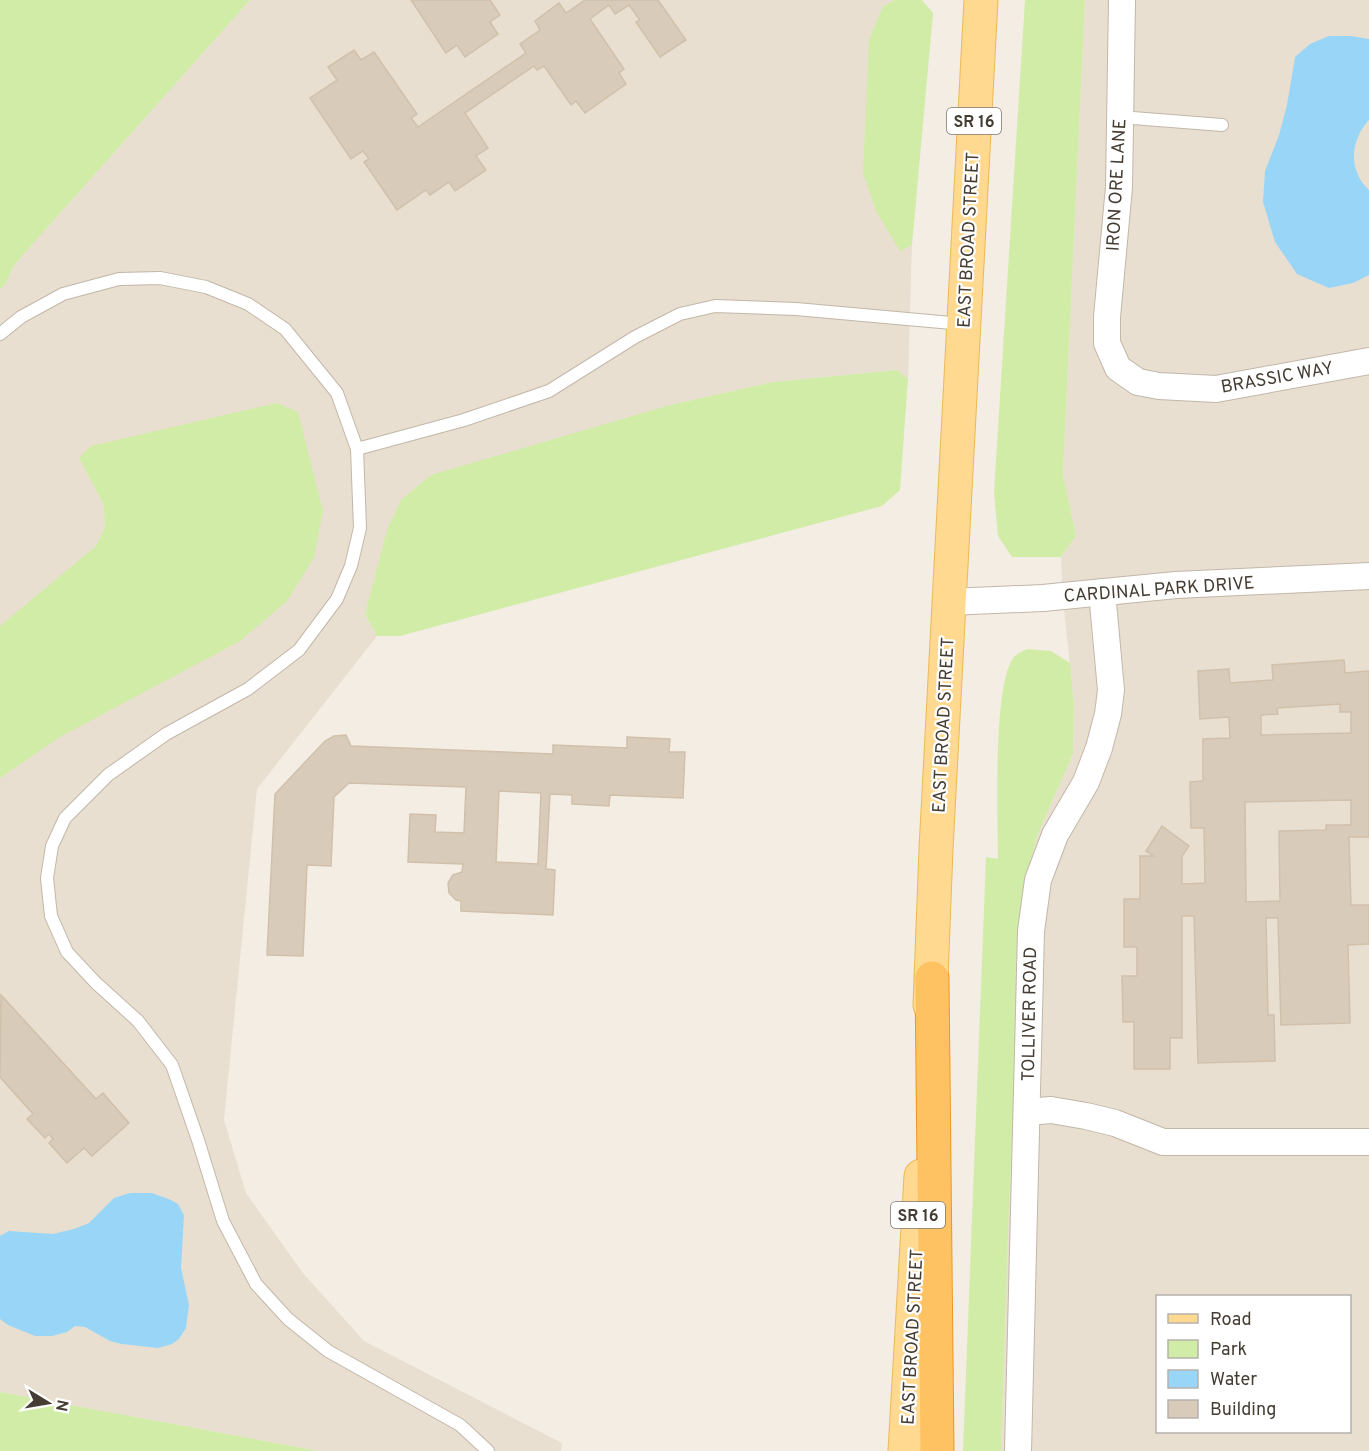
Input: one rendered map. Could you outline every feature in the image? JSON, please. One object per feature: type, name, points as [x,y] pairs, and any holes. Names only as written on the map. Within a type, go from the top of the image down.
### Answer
[{"type":"highway","points":[[932,978],[937,1451]]},
{"type":"main road","name":"EAST BROAD STREET","points":[[905,1451],[932,978],[933,901],[981,0]]},
{"type":"street","name":"IRON ORE LANE","points":[[1118,368],[1107,343],[1107,317],[1119,187],[1122,0]]},
{"type":"street","name":"BRASSIC WAY","points":[[1118,368],[1138,382],[1159,386],[1216,389],[1369,361]]},
{"type":"street","name":"CARDINAL PARK DRIVE","points":[[949,602],[1043,598],[1176,585],[1369,576]]},
{"type":"street","name":"TOLLIVER ROAD","points":[[1018,1451],[1031,931],[1038,880],[1055,835],[1086,782],[1099,748],[1108,714],[1111,690],[1102,592]]},
{"type":"street","points":[[1027,1112],[1051,1110],[1115,1123],[1163,1142],[1369,1142]]},
{"type":"lane","points":[[1120,117],[1222,125]]},
{"type":"lane","points":[[0,334],[21,317],[63,294],[119,279],[160,278],[206,286],[248,304],[285,329],[337,393],[357,449],[360,528],[351,566],[337,599],[299,650],[248,689],[166,734],[108,775],[65,818],[52,846],[47,878],[51,916],[68,952],[96,983],[138,1021],[172,1065],[223,1221],[256,1284],[288,1319],[328,1352],[460,1425],[488,1451]]},
{"type":"lane","points":[[357,449],[464,420],[549,391],[635,337],[680,314],[715,306],[796,309],[964,324]]},
{"type":"shaded area","points":[[250,0],[895,0],[883,6],[900,250],[912,245],[908,379],[897,370],[773,382],[670,405],[365,614],[377,636],[257,789],[224,1120],[246,1193],[302,1272],[364,1341],[562,1443],[561,1451],[319,1451],[0,1392],[0,289],[5,285],[14,265]]},
{"type":"shaded area","points":[[1085,0],[1369,0],[1369,1451],[1001,1451],[1009,1207],[1024,886],[1038,834],[1073,754],[1074,706],[1061,557],[1076,536],[1063,474]]},
{"type":"green space","points":[[0,0],[250,0],[14,265],[5,285],[0,289]]},
{"type":"green space","points":[[895,0],[922,0],[933,13],[912,245],[900,251],[876,211],[863,173],[869,40],[883,6]]},
{"type":"green space","points":[[1025,0],[1085,0],[1063,474],[1076,536],[1061,557],[1012,557],[998,536],[994,492]]},
{"type":"green space","points":[[897,370],[908,379],[900,490],[882,506],[400,636],[377,636],[365,614],[387,530],[401,500],[431,475],[670,405],[773,382]]},
{"type":"green space","points":[[277,403],[298,412],[323,511],[314,558],[287,601],[240,641],[60,737],[0,778],[0,626],[96,546],[105,528],[104,505],[79,458],[91,446]]},
{"type":"green space","points":[[1027,649],[1051,651],[1070,663],[1074,706],[1073,754],[1038,834],[1024,886],[1009,1207],[1001,1451],[963,1451],[986,857],[998,859],[997,785],[1003,692],[1008,670],[1015,656]]},
{"type":"green space","points":[[0,1392],[319,1451],[0,1451]]},
{"type":"water","points":[[1329,36],[1369,39],[1369,120],[1358,137],[1354,155],[1357,174],[1369,190],[1369,275],[1353,283],[1329,288],[1297,274],[1275,242],[1263,202],[1265,171],[1279,135],[1287,105],[1295,57],[1310,44]]},
{"type":"water","points":[[130,1193],[152,1193],[171,1200],[178,1204],[184,1215],[181,1268],[189,1305],[186,1328],[179,1339],[172,1344],[158,1348],[122,1344],[110,1341],[85,1327],[75,1326],[67,1332],[52,1336],[35,1336],[8,1325],[0,1319],[0,1236],[9,1231],[53,1234],[74,1229],[89,1223],[114,1198]]},
{"type":"building","points":[[411,0],[490,0],[500,15],[490,22],[498,34],[465,57],[457,45],[446,53]]},
{"type":"building","points":[[585,0],[658,0],[686,40],[660,57],[636,22],[640,20],[629,5],[615,14],[609,5],[590,19],[624,69],[619,73],[626,84],[585,113],[576,101],[571,105],[544,66],[537,70],[534,66],[465,113],[488,148],[476,156],[486,170],[455,191],[449,182],[430,195],[426,190],[397,210],[364,162],[369,159],[363,151],[351,159],[310,98],[337,80],[328,67],[354,50],[361,60],[374,52],[417,114],[411,118],[418,127],[526,53],[520,44],[540,30],[535,21],[559,3],[566,13]]},
{"type":"building","points":[[1344,660],[1345,673],[1369,671],[1369,837],[1349,837],[1351,905],[1369,905],[1369,944],[1348,945],[1350,1023],[1281,1025],[1278,918],[1266,918],[1268,1015],[1274,1015],[1275,1061],[1198,1063],[1194,916],[1182,916],[1182,1038],[1170,1038],[1170,1069],[1134,1069],[1134,1022],[1123,1022],[1122,976],[1137,976],[1137,947],[1124,947],[1124,899],[1140,899],[1140,856],[1153,856],[1146,851],[1162,826],[1189,846],[1182,856],[1182,884],[1205,883],[1204,828],[1191,828],[1190,782],[1203,781],[1203,739],[1230,738],[1229,717],[1200,719],[1198,671],[1229,669],[1230,683],[1273,680],[1272,665]],"holes":[[[1340,704],[1340,712],[1351,712],[1351,733],[1261,735],[1261,715],[1278,714],[1277,708]],[[1351,800],[1351,825],[1326,825],[1326,830],[1279,831],[1280,901],[1246,902],[1245,802]]]},
{"type":"building","points":[[346,735],[351,746],[553,754],[553,745],[627,748],[627,737],[670,739],[669,752],[685,752],[683,798],[610,795],[609,806],[572,804],[572,795],[550,794],[546,869],[555,870],[553,915],[461,911],[461,901],[456,900],[449,893],[448,883],[453,875],[462,872],[463,864],[408,862],[410,814],[436,815],[435,832],[464,833],[466,787],[349,783],[334,797],[331,866],[307,865],[303,956],[267,955],[275,794],[325,741],[334,736]],"holes":[[[499,791],[541,793],[538,864],[496,862]]]},
{"type":"building","points":[[1,995],[96,1099],[103,1093],[129,1123],[92,1156],[84,1148],[67,1163],[49,1143],[53,1139],[49,1134],[45,1138],[27,1119],[33,1114],[0,1077]]}]
